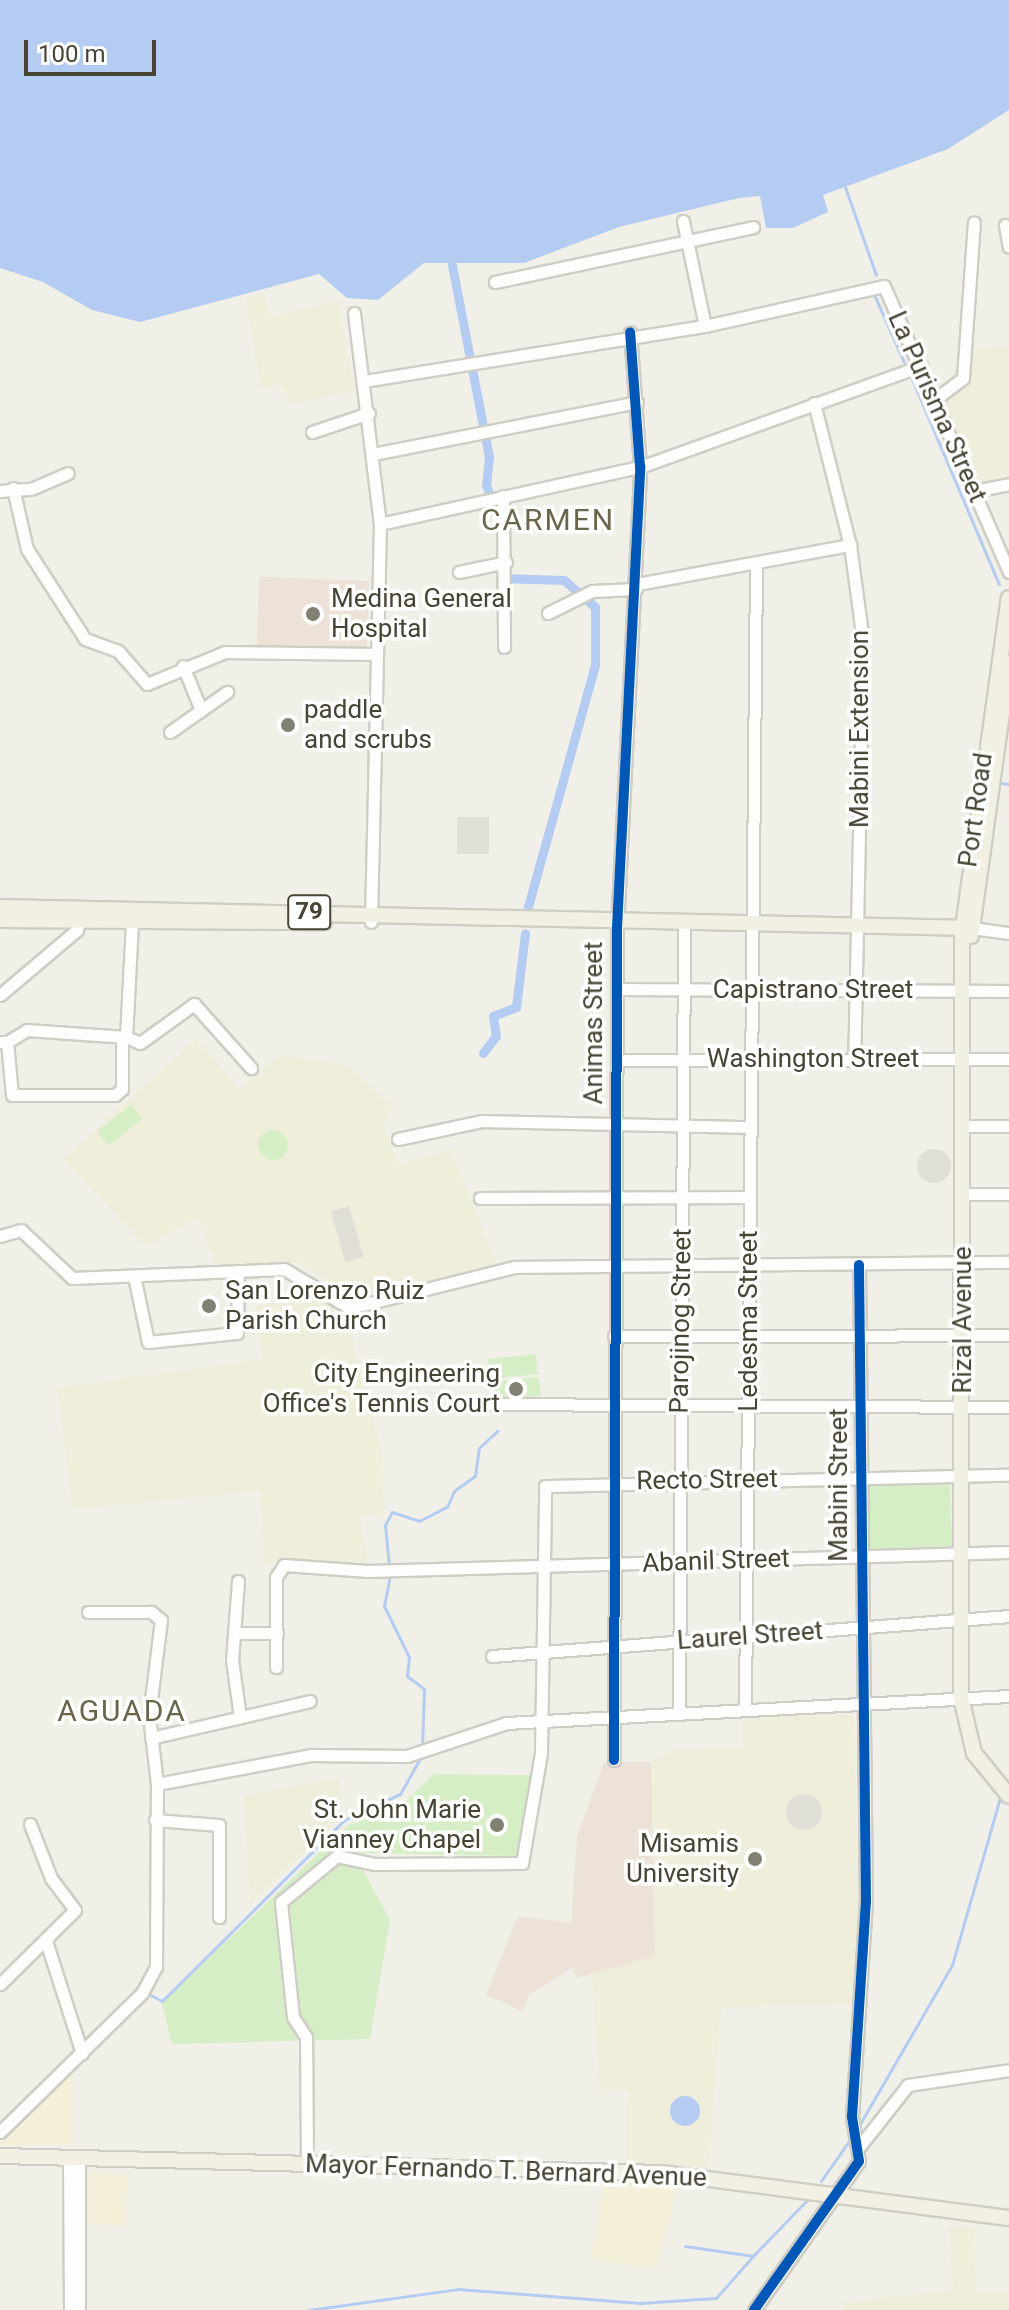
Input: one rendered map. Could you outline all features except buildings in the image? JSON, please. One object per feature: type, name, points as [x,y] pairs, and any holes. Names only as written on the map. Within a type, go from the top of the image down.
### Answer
[{"type":"main road","name":"Port Road","points":[[1003,685],[1009,598]]},
{"type":"main road","name":"Port Road","points":[[968,933],[985,785],[1009,663]]},
{"type":"main road","name":"79","points":[[0,907],[132,922],[233,916]]},
{"type":"main road","name":"79","points":[[0,920],[80,915],[371,917],[968,933]]},
{"type":"main road","name":"79","points":[[617,923],[684,929],[755,926]]},
{"type":"main road","name":"Rizal Avenue","points":[[968,933],[959,1619],[961,1698],[974,1753],[1009,1796]]},
{"type":"main road","name":"Mayor Fernando T. Bernard Avenue","points":[[0,2156],[74,2161],[662,2173],[1009,2218]]},
{"type":"street","points":[[364,381],[630,332],[705,326],[683,221]]},
{"type":"street","points":[[934,400],[963,378],[974,222]]},
{"type":"street","points":[[1005,225],[1009,247]]},
{"type":"street","points":[[495,282],[688,244],[753,227]]},
{"type":"street","name":"La Purisma Street","points":[[705,326],[884,286],[1009,572]]},
{"type":"street","points":[[354,313],[369,413],[380,524],[371,917]]},
{"type":"street","name":"Animas Street","points":[[614,1760],[612,1564],[617,923],[637,587],[640,467],[630,332]]},
{"type":"street","points":[[380,524],[640,467],[921,366]]},
{"type":"street","points":[[373,454],[501,425],[637,402]]},
{"type":"street","name":"Mabini Extension","points":[[814,403],[850,545],[863,641],[854,1059]]},
{"type":"street","points":[[312,432],[369,413]]},
{"type":"street","points":[[0,491],[68,473]]},
{"type":"street","points":[[974,491],[1009,484]]},
{"type":"street","points":[[13,488],[27,549],[85,639],[118,651],[147,684],[183,666],[225,652],[376,654]]},
{"type":"street","points":[[500,497],[506,566],[504,647]]},
{"type":"street","points":[[548,613],[583,596],[850,545]]},
{"type":"street","name":"Ledesma Street","points":[[745,1710],[755,926],[756,565]]},
{"type":"street","points":[[459,572],[506,566]]},
{"type":"street","points":[[183,666],[201,710]]},
{"type":"street","points":[[170,732],[227,692]]},
{"type":"street","points":[[0,995],[80,915]]},
{"type":"street","points":[[132,922],[124,1037],[122,1089],[115,1095],[12,1095],[4,1042],[27,1030],[124,1037],[140,1043],[194,1004],[251,1068]]},
{"type":"street","name":"Parojinog Street","points":[[679,1713],[684,929]]},
{"type":"street","points":[[968,933],[1009,933]]},
{"type":"street","name":"Capistrano Street","points":[[618,989],[1009,991]]},
{"type":"street","name":"Washington Street","points":[[618,1060],[1009,1059]]},
{"type":"street","points":[[398,1139],[460,1122],[751,1127]]},
{"type":"street","points":[[965,1126],[1009,1126]]},
{"type":"street","points":[[965,1194],[1009,1194]]},
{"type":"street","points":[[480,1198],[750,1197]]},
{"type":"street","points":[[0,1236],[21,1230],[66,1277],[294,1271],[350,1308],[515,1267],[1009,1262]]},
{"type":"street","name":"Mabini Street","points":[[859,1265],[865,1947],[852,2109],[859,2147]]},
{"type":"street","points":[[134,1276],[148,1342],[237,1333],[238,1271]]},
{"type":"street","points":[[614,1336],[1009,1335]]},
{"type":"street","points":[[484,1404],[749,1408],[1009,1407]]},
{"type":"street","name":"Recto Street","points":[[307,2166],[306,2037],[293,2017],[283,1899],[337,1856],[367,1864],[519,1866],[542,1720],[545,1486],[679,1479],[962,1478],[1009,1475]]},
{"type":"street","name":"Abanil Street","points":[[277,1633],[281,1567],[544,1567],[1009,1552]]},
{"type":"street","points":[[238,1581],[234,1633],[240,1717]]},
{"type":"street","points":[[0,2132],[142,1993],[156,1967],[157,1784],[151,1738],[160,1618],[88,1612]]},
{"type":"street","name":"Laurel Street","points":[[492,1656],[1009,1616]]},
{"type":"street","points":[[234,1633],[277,1633],[276,1667]]},
{"type":"street","points":[[157,1784],[302,1756],[407,1756],[491,1726],[542,1720],[1009,1696]]},
{"type":"street","points":[[151,1738],[310,1701]]},
{"type":"street","points":[[155,1820],[219,1825],[219,1917]]},
{"type":"street","points":[[0,1984],[46,1941],[75,1906],[51,1878],[30,1824]]},
{"type":"street","points":[[46,1941],[82,2053]]},
{"type":"street","points":[[754,2310],[842,2194],[859,2147],[908,2085],[1009,2070]]},
{"type":"street","points":[[70,2310],[74,2161]]},
{"type":"street","points":[[74,2195],[79,2310]]},
{"type":"shaded area","points":[[264,295],[270,317],[338,301],[355,390],[291,404],[280,385],[261,388],[245,297]]},
{"type":"shaded area","points":[[1009,346],[1009,478],[978,485],[941,399],[965,382],[968,350]]},
{"type":"shaded area","name":"Medina General Hospital","points":[[259,577],[369,581],[366,653],[256,649]]},
{"type":"shaded area","points":[[457,817],[489,817],[489,854],[457,854]]},
{"type":"shaded area","points":[[196,1039],[240,1089],[279,1056],[347,1065],[392,1107],[383,1125],[399,1164],[451,1150],[497,1264],[355,1301],[299,1262],[214,1264],[197,1217],[146,1246],[63,1159]]},
{"type":"shaded area","points":[[934,1149],[946,1154],[951,1166],[946,1178],[934,1183],[922,1178],[917,1166],[922,1154]]},
{"type":"shaded area","points":[[349,1206],[364,1257],[345,1262],[331,1211]]},
{"type":"shaded area","points":[[324,1296],[346,1314],[382,1454],[384,1513],[359,1517],[369,1563],[265,1563],[259,1491],[72,1509],[57,1388],[262,1360],[255,1306]]},
{"type":"shaded area","name":"Misamis University","points":[[854,1714],[861,2004],[721,2007],[709,2167],[626,2162],[627,2090],[599,2089],[592,1974],[655,1956],[651,1762],[673,1750],[742,1747],[742,1716]]},
{"type":"shaded area","points":[[604,1762],[651,1762],[655,1956],[577,1978],[572,1968],[529,1995],[522,2011],[486,1995],[518,1916],[571,1923],[577,1836]]},
{"type":"shaded area","points":[[340,1778],[342,1816],[250,1904],[243,1796]]},
{"type":"shaded area","points":[[804,1794],[817,1799],[822,1812],[817,1825],[804,1830],[791,1825],[786,1812],[791,1799]]},
{"type":"shaded area","points":[[71,2074],[73,2145],[0,2146],[0,2141]]},
{"type":"shaded area","points":[[85,2172],[128,2175],[124,2226],[81,2223]]},
{"type":"shaded area","points":[[604,2184],[678,2186],[656,2269],[591,2259]]},
{"type":"shaded area","points":[[949,2227],[974,2227],[976,2292],[1009,2293],[1009,2310],[841,2310],[844,2303],[953,2290]]},
{"type":"green space","points":[[131,1105],[142,1119],[108,1146],[97,1131]]},
{"type":"green space","points":[[273,1130],[284,1134],[288,1145],[284,1156],[273,1160],[262,1156],[258,1145],[262,1134]]},
{"type":"green space","name":"City Engineering Office's Tennis Court","points":[[536,1354],[538,1374],[490,1379],[488,1359]]},
{"type":"green space","name":"City Engineering Office's Tennis Court","points":[[539,1377],[541,1396],[493,1401],[491,1382]]},
{"type":"green space","points":[[950,1483],[952,1549],[864,1552],[862,1486]]},
{"type":"green space","points":[[434,1774],[532,1775],[520,1856],[354,1853],[390,1920],[370,2039],[172,2044],[162,2003],[348,1825],[398,1808]]},
{"type":"water","points":[[0,0],[1009,0],[1009,110],[948,149],[823,195],[828,212],[793,228],[766,228],[760,196],[739,198],[619,227],[524,263],[424,263],[378,300],[347,298],[319,274],[140,322],[92,310],[43,282],[0,268]]},
{"type":"water","points":[[685,2096],[695,2101],[700,2111],[695,2121],[685,2126],[675,2121],[670,2111],[675,2101]]},
{"type":"waterway","points":[[845,187],[876,275]]},
{"type":"waterway","points":[[452,265],[489,457],[486,485],[500,523]]},
{"type":"waterway","points":[[875,297],[904,362]]},
{"type":"waterway","points":[[911,377],[999,584]]},
{"type":"waterway","points":[[500,578],[564,580],[595,607],[595,665],[527,910]]},
{"type":"waterway","points":[[1002,783],[1009,784]]},
{"type":"waterway","points":[[483,1053],[496,1036],[493,1016],[516,1007],[525,934]]},
{"type":"waterway","points":[[389,1566],[385,1525],[392,1512],[419,1521],[447,1507],[454,1491],[475,1476],[479,1448],[497,1431]]},
{"type":"waterway","points":[[390,1575],[384,1606],[409,1657],[407,1676],[424,1689],[422,1748]]},
{"type":"waterway","points":[[147,1993],[162,2001],[344,1820],[400,1794],[422,1755]]},
{"type":"waterway","points":[[857,2129],[952,1965],[1000,1798]]},
{"type":"waterway","points":[[821,2181],[851,2138]]},
{"type":"waterway","points":[[685,2246],[753,2256],[808,2199]]},
{"type":"waterway","points":[[309,2310],[458,2289],[640,2303],[716,2298],[753,2256]]},
{"type":"cycle path","points":[[614,1760],[617,928],[640,467],[630,332]]},
{"type":"cycle path","points":[[754,2310],[859,2161],[852,2117],[866,1902],[859,1265]]},
{"type":"place","name":"Medina General Hospital","points":[[313,614]]},
{"type":"place","name":"paddle and scrubs","points":[[288,725]]},
{"type":"place","name":"San Lorenzo Ruiz Parish Church","points":[[209,1306]]},
{"type":"place","name":"City Engineering Office's Tennis Court","points":[[516,1389]]},
{"type":"place","name":"St. John Marie Vianney Chapel","points":[[497,1825]]},
{"type":"place","name":"Misamis University","points":[[755,1859]]},
{"type":"district","name":"CARMEN","points":[[548,520]]},
{"type":"district","name":"AGUADA","points":[[122,1711]]}]
